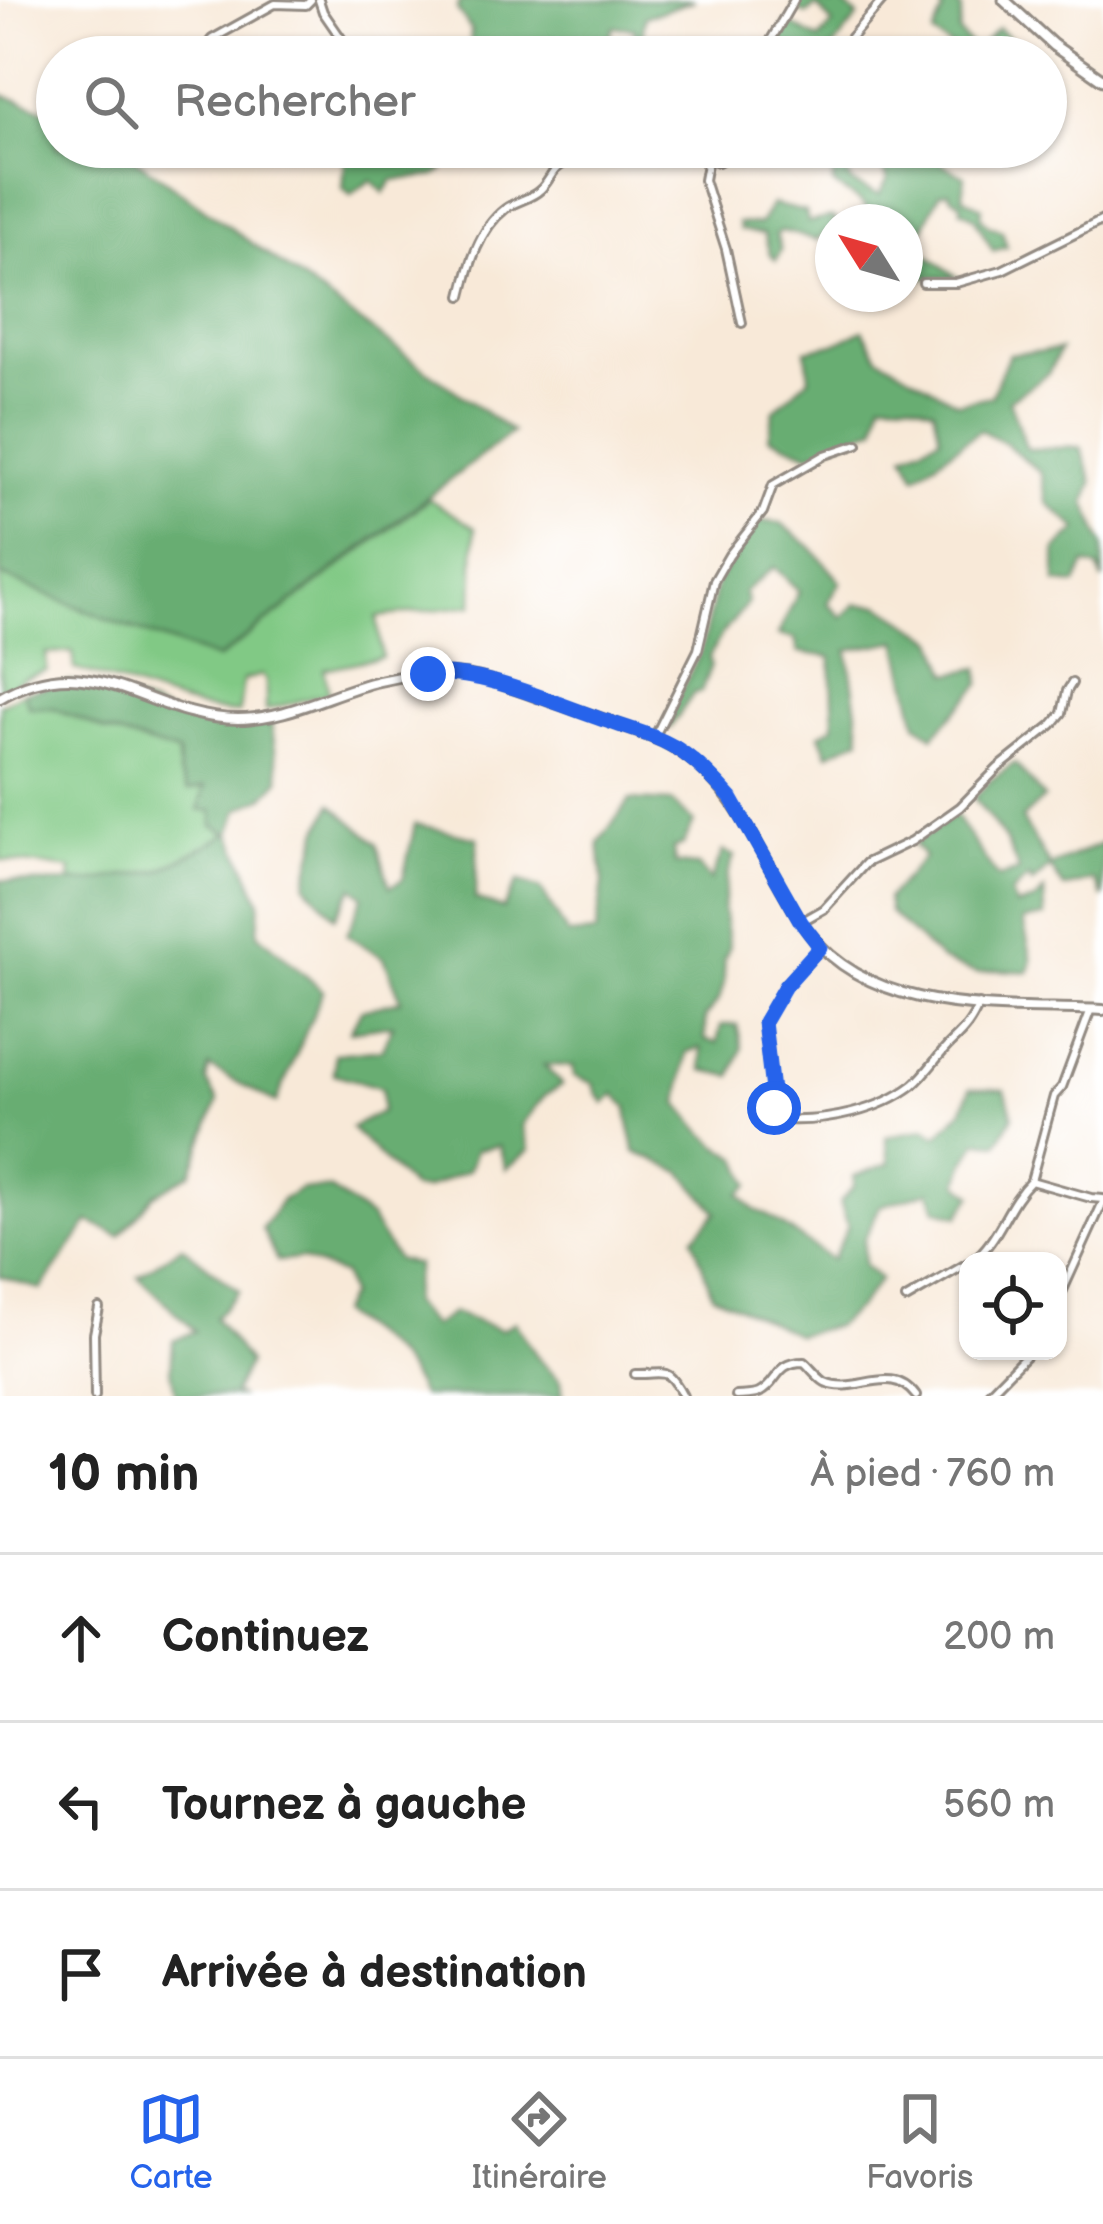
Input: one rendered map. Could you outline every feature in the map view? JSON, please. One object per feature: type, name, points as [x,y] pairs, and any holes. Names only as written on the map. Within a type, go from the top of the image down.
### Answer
[{"type":"main road","points":[[1004,0],[1043,36]]},
{"type":"main road","points":[[1067,55],[1103,80]]},
{"type":"street","points":[[217,36],[274,4],[306,5],[315,0],[340,36]]},
{"type":"street","points":[[773,36],[794,0]]},
{"type":"street","points":[[852,36],[884,0]]},
{"type":"street","points":[[462,296],[471,259],[491,225],[502,211],[540,190],[554,168]]},
{"type":"street","points":[[706,168],[704,180],[742,323]]},
{"type":"street","points":[[923,283],[956,283],[1002,270],[1103,220]]},
{"type":"street","points":[[654,738],[698,650],[714,581],[764,512],[773,484],[825,455],[858,444]]},
{"type":"street","points":[[0,698],[37,681],[78,678],[117,685],[200,714],[236,719],[275,715],[385,679],[446,673],[484,679],[677,748],[731,798],[820,947],[866,979],[920,997],[1103,1010]]},
{"type":"street","points":[[801,922],[824,909],[866,863],[912,841],[961,807],[998,768],[1052,725],[1062,713],[1072,683]]},
{"type":"street","points":[[820,947],[785,986],[764,1022],[774,1108],[785,1120],[858,1112],[910,1087],[964,1034],[979,1004]]},
{"type":"street","points":[[980,1252],[1000,1232],[1031,1181],[1054,1096],[1062,1087],[1091,1009]]},
{"type":"street","points":[[1031,1181],[1103,1201],[1067,1281]]},
{"type":"street","points":[[906,1299],[959,1268]]},
{"type":"street","points":[[94,1396],[99,1308]]},
{"type":"street","points":[[986,1396],[1021,1360]]},
{"type":"street","points":[[736,1396],[760,1393],[794,1361],[804,1362],[828,1384],[863,1386],[894,1380],[916,1396]]},
{"type":"street","points":[[635,1374],[666,1373],[683,1396]]},
{"type":"green space","points":[[460,0],[695,0],[645,17],[642,36],[634,36],[635,28],[613,27],[611,36],[471,36],[457,9]]},
{"type":"green space","points":[[798,0],[832,5],[839,0],[858,17],[843,36],[822,36],[833,24],[816,6],[807,14],[794,8]]},
{"type":"green space","points":[[937,0],[952,0],[962,9],[962,36],[933,35],[943,12]]},
{"type":"green space","points":[[787,22],[812,36],[779,36]]},
{"type":"green space","points":[[0,94],[36,107],[36,168],[148,168],[512,432],[218,659],[0,575]]},
{"type":"green space","points":[[344,168],[443,170],[435,176],[393,180],[384,193],[371,180],[351,195],[343,189]]},
{"type":"green space","points":[[833,168],[845,168],[852,183],[879,195],[888,179],[883,168],[950,168],[965,176],[963,197],[982,207],[981,218],[1002,231],[1007,247],[993,251],[974,217],[961,210],[961,203],[949,191],[940,193],[923,229],[923,204],[863,204],[833,184]]},
{"type":"green space","points":[[772,204],[806,212],[808,222],[815,221],[815,239],[782,231],[776,234],[781,250],[776,260],[764,234],[740,230],[738,223],[760,224]]},
{"type":"green space","points":[[923,252],[957,277],[923,277]]},
{"type":"green space","points":[[863,330],[878,356],[958,403],[991,396],[1009,354],[1060,350],[1048,374],[1009,400],[1027,449],[1081,447],[1093,483],[1086,502],[1103,545],[1103,581],[1098,568],[1085,564],[1076,585],[1056,583],[1056,550],[1078,529],[1047,503],[1041,473],[1005,443],[980,430],[916,476],[905,454],[940,437],[934,409],[910,401],[882,400],[876,427],[809,454],[769,437],[774,410],[809,378],[806,350],[834,344]]},
{"type":"green space","points":[[429,499],[475,528],[473,605],[377,617],[382,657],[324,669],[329,693],[266,710],[262,675],[243,680],[239,713],[218,711],[74,669],[73,652],[46,654],[47,671],[0,691],[0,575],[218,659]]},
{"type":"green space","points":[[760,521],[781,523],[811,547],[841,582],[828,603],[842,617],[856,604],[880,605],[936,640],[949,674],[979,668],[981,684],[933,736],[917,724],[898,641],[848,650],[861,738],[828,754],[820,734],[834,726],[831,657],[798,652],[795,639],[778,635],[799,591],[774,567],[744,592],[748,603],[709,657],[711,665],[701,692],[694,693],[670,728],[665,723],[701,651],[717,583]]},
{"type":"green space","points":[[70,682],[97,685],[165,712],[214,723],[271,723],[280,780],[263,798],[239,809],[231,833],[260,901],[258,933],[323,991],[276,1103],[209,1067],[206,1080],[218,1101],[191,1173],[154,1195],[120,1236],[89,1222],[41,1290],[0,1276],[0,880],[89,882],[160,871],[229,833],[213,825],[213,811],[199,810],[205,787],[188,791],[179,774],[178,753],[106,731],[54,708],[29,707],[24,692]]},
{"type":"green space","points":[[24,692],[29,707],[54,708],[106,731],[178,753],[179,774],[206,786],[213,825],[231,832],[160,870],[89,882],[70,882],[71,869],[0,860],[0,705]]},
{"type":"green space","points":[[1015,763],[1044,798],[1022,819],[1050,866],[1103,843],[1103,898],[1094,880],[1064,888],[1050,867],[1032,884],[1029,877],[1011,894],[1016,906],[1035,901],[1044,891],[1045,917],[1023,921],[1032,960],[1029,972],[976,973],[942,961],[889,912],[887,899],[924,857],[914,844],[955,815],[998,878],[1019,871],[1005,839],[974,798]]},
{"type":"green space","points":[[630,800],[672,802],[694,822],[683,845],[673,849],[675,864],[698,866],[711,880],[723,851],[734,856],[723,909],[729,948],[724,983],[719,1000],[705,1017],[705,1040],[717,1043],[721,1025],[737,1025],[742,1048],[732,1076],[703,1070],[701,1048],[687,1052],[679,1103],[700,1129],[739,1158],[750,1185],[740,1194],[755,1210],[832,1260],[848,1226],[840,1202],[854,1186],[854,1176],[890,1163],[886,1137],[925,1128],[937,1136],[962,1111],[970,1088],[1005,1090],[1013,1116],[998,1143],[978,1141],[965,1163],[959,1183],[973,1195],[959,1216],[936,1209],[930,1191],[880,1206],[864,1240],[864,1265],[880,1279],[858,1308],[835,1326],[797,1335],[712,1294],[693,1238],[717,1212],[682,1172],[635,1152],[628,1107],[615,1094],[605,1103],[593,1083],[574,1076],[573,1066],[544,1065],[562,1085],[544,1096],[522,1125],[530,1150],[506,1169],[499,1146],[476,1150],[469,1170],[425,1189],[413,1189],[351,1128],[382,1111],[382,1088],[334,1074],[335,1054],[382,1049],[393,1025],[350,1031],[361,1010],[401,1000],[384,958],[347,935],[363,896],[353,887],[335,917],[306,884],[319,831],[332,804],[377,843],[390,887],[403,879],[415,824],[478,838],[475,899],[503,909],[518,881],[541,889],[568,935],[596,933],[603,882],[599,842]]},
{"type":"green space","points":[[301,1189],[330,1189],[370,1218],[396,1259],[417,1265],[411,1303],[433,1326],[453,1313],[501,1330],[515,1322],[539,1359],[561,1381],[563,1396],[421,1396],[397,1359],[339,1313],[349,1295],[343,1275],[302,1259],[277,1261],[262,1229],[282,1200]]},
{"type":"green space","points":[[182,1246],[239,1291],[215,1318],[248,1363],[233,1393],[238,1396],[176,1396],[173,1341],[195,1331],[138,1276]]},
{"type":"route","points":[[428,674],[484,679],[637,731],[677,748],[731,798],[820,947],[785,986],[764,1022],[774,1108]]}]
